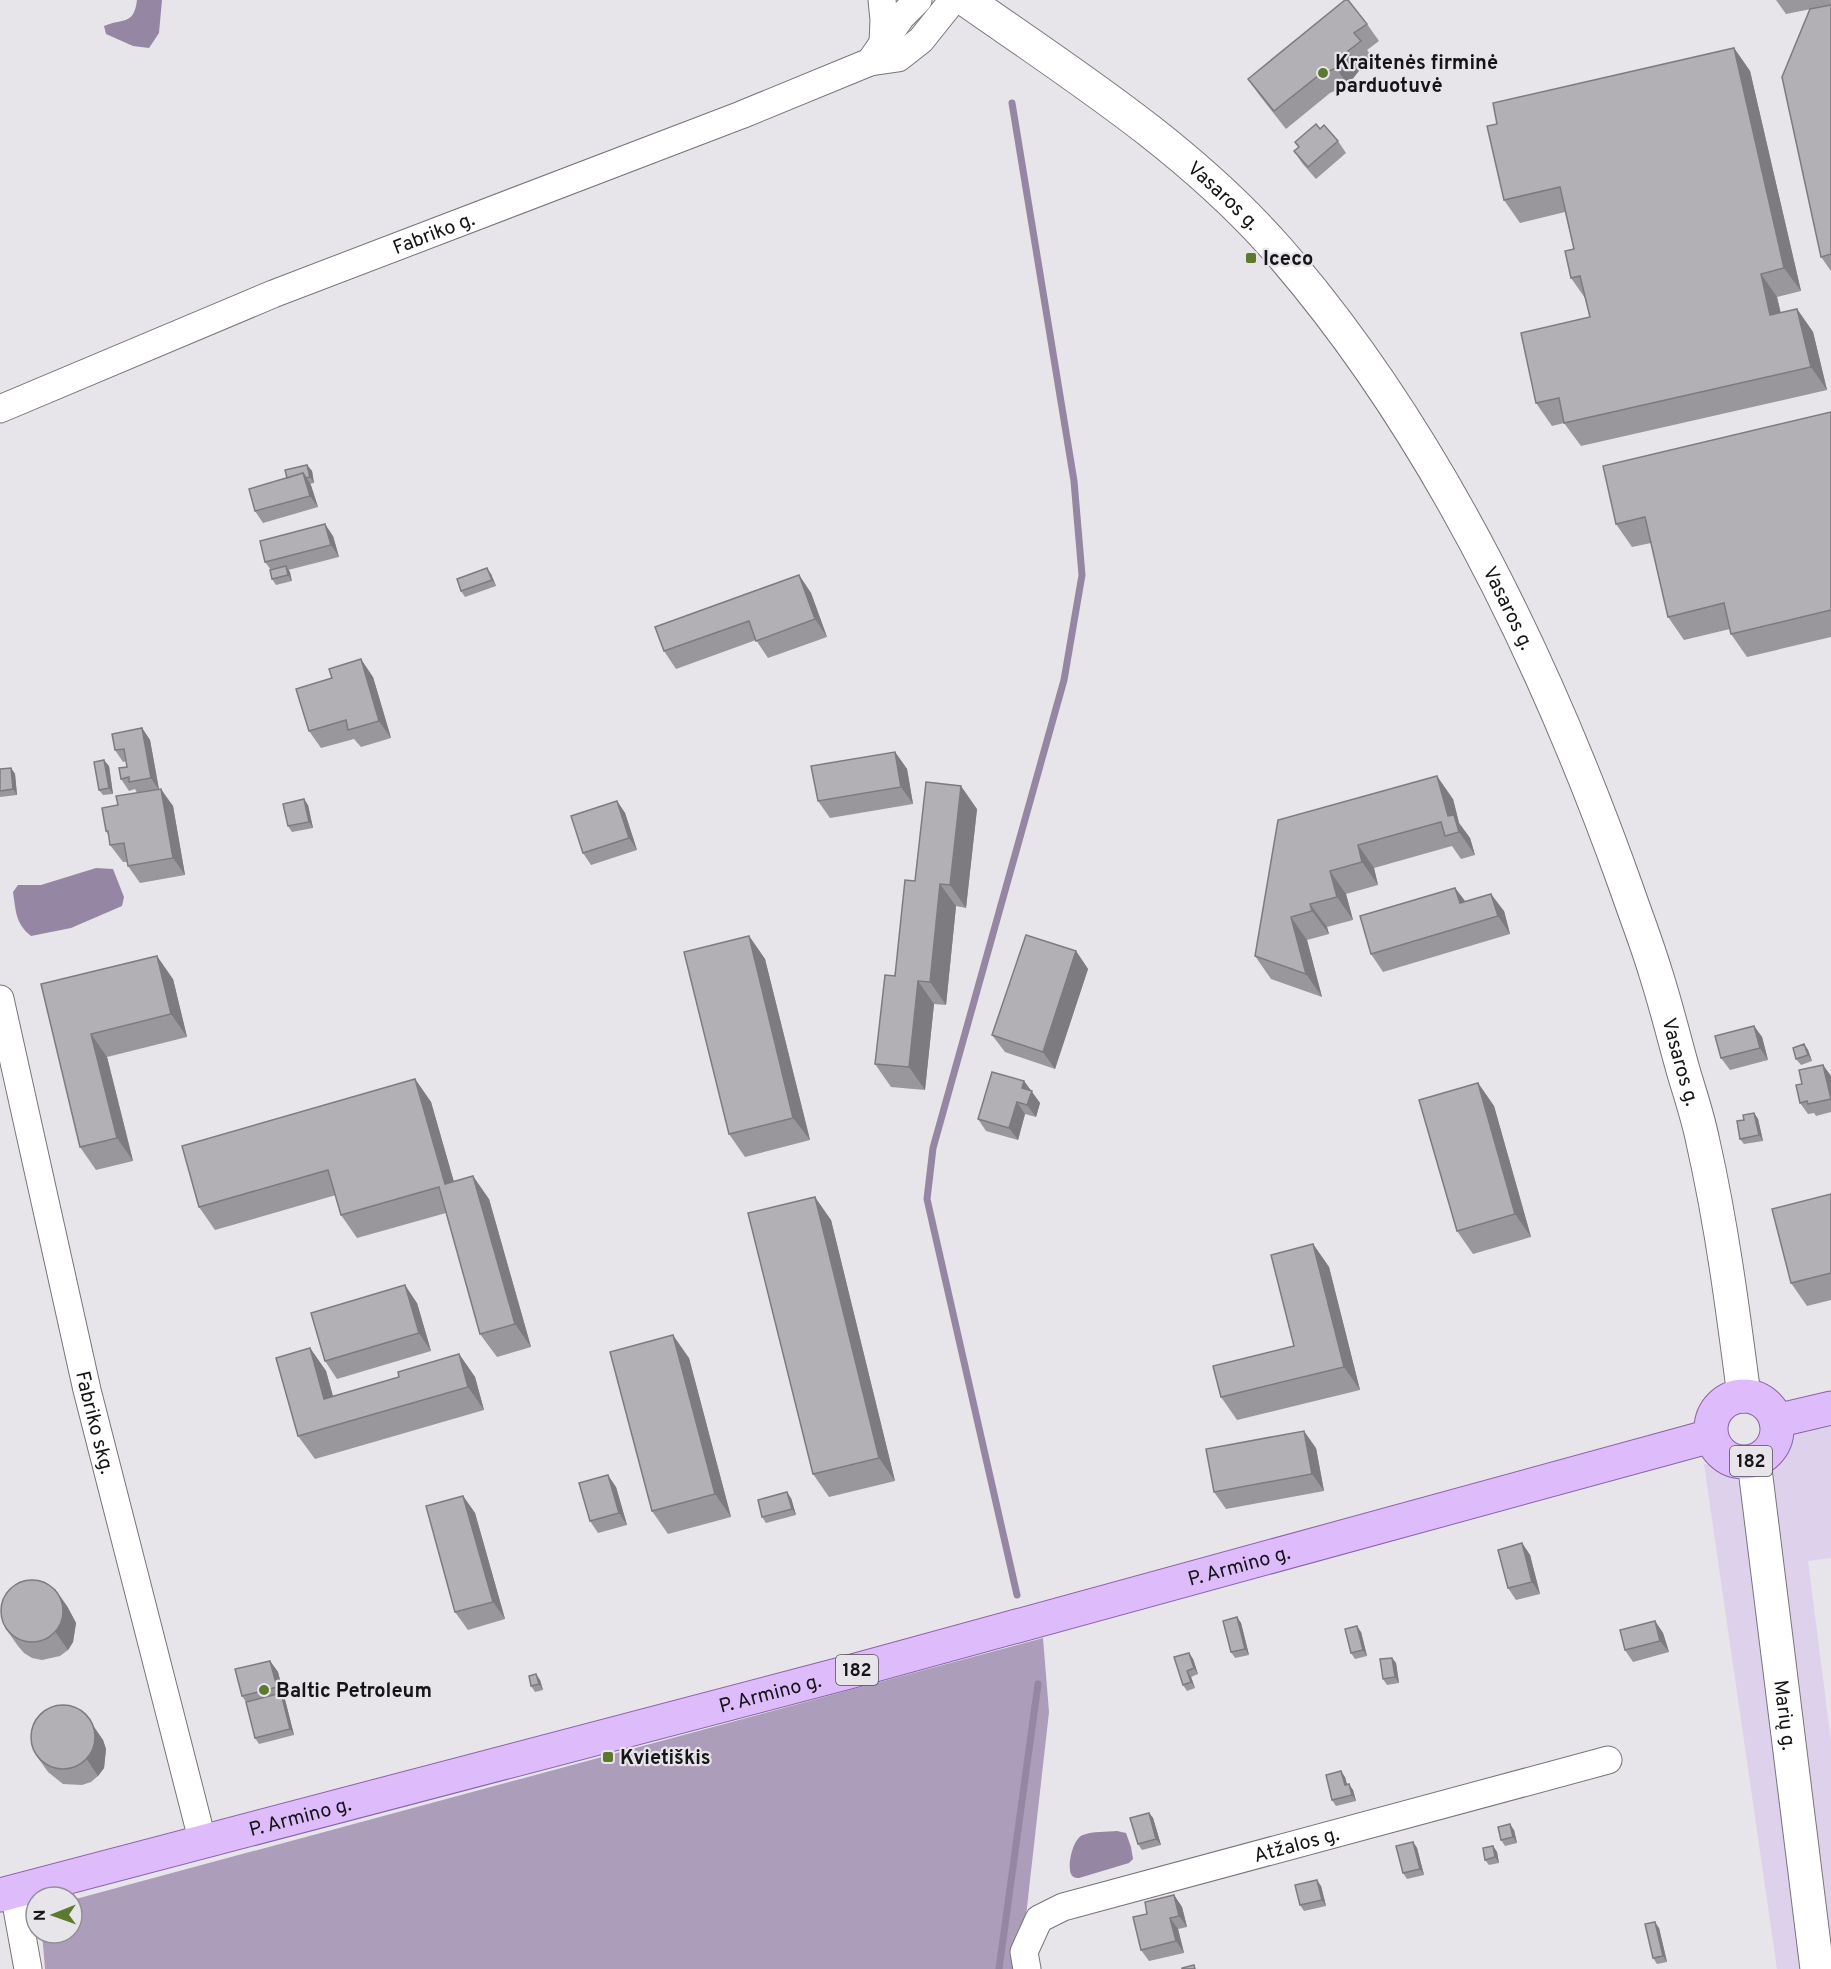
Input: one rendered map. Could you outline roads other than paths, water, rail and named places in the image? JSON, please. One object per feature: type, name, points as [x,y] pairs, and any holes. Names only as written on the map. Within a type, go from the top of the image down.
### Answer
[{"type":"main road","name":"182","points":[[1744,1396],[1764,1403],[1776,1421],[1775,1440],[1763,1456],[1754,1461],[1732,1461],[1722,1455],[1711,1436],[1711,1424],[1715,1413],[1722,1404],[1733,1398],[1744,1396]]},
{"type":"main road","name":"182","points":[[1776,1421],[1831,1408]]},
{"type":"main road","name":"P. Armino g.","points":[[7,1894],[861,1669],[1711,1436]]},
{"type":"street","points":[[877,52],[884,20],[882,0]]},
{"type":"street","points":[[877,52],[902,17],[918,0]]},
{"type":"street","name":"Fabriko g.","points":[[0,409],[273,294],[699,131],[877,52],[898,58],[921,40],[953,0]]},
{"type":"street","name":"Vasaros g.","points":[[966,0],[1140,123],[1194,166],[1240,211],[1276,249],[1338,325],[1395,406],[1450,496],[1500,586],[1574,749],[1604,825],[1656,972],[1703,1139],[1725,1254],[1744,1396]]},
{"type":"street","name":"Fabriko skg.","points":[[0,999],[87,1390],[203,1843]]},
{"type":"street","name":"Marių g.","points":[[1754,1461],[1817,1969]]},
{"type":"street","name":"Atžalos g.","points":[[1027,1969],[1024,1952],[1040,1919],[1063,1906],[1608,1760]]},
{"type":"street","points":[[7,1894],[28,1969]]},
{"type":"waterway","points":[[1012,103],[1074,481],[1082,575],[1064,680],[933,1148],[927,1199],[1017,1595]]},
{"type":"waterway","points":[[999,1969],[1038,1684]]},
{"type":"place","name":"Kraitenės firminė parduotuvė","points":[[1323,73]]},
{"type":"place","name":"Iceco","points":[[1251,258]]},
{"type":"place","name":"Baltic Petroleum","points":[[264,1690]]},
{"type":"place","name":"Kvietiškis","points":[[608,1757]]}]
